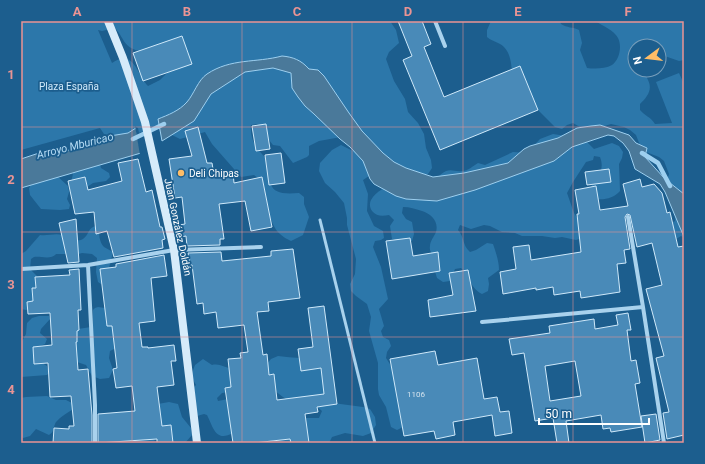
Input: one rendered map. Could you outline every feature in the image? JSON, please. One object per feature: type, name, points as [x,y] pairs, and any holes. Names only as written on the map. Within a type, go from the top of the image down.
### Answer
[{"type":"street","name":"Juan González Doldán","points":[[108,21],[123,58],[145,122],[174,250],[197,443]]},
{"type":"street","points":[[435,21],[445,46]]},
{"type":"street","points":[[628,217],[664,443]]},
{"type":"street","points":[[21,269],[88,265],[174,250],[261,247]]},
{"type":"street","points":[[88,265],[95,405],[95,443]]},
{"type":"street","points":[[482,322],[643,307]]},
{"type":"lane","points":[[320,220],[375,443]]},
{"type":"green space","name":"Plaza España","points":[[21,21],[390,21],[396,30],[399,43],[389,52],[386,59],[394,81],[405,99],[408,112],[418,123],[424,134],[426,148],[431,160],[432,168],[428,174],[422,176],[341,137],[319,141],[309,146],[309,155],[293,163],[280,146],[273,145],[263,127],[257,124],[251,125],[254,144],[267,159],[272,187],[281,193],[299,193],[304,197],[304,204],[309,217],[303,235],[291,241],[276,230],[267,208],[259,179],[254,175],[241,177],[212,144],[205,132],[180,139],[156,127],[137,133],[118,136],[104,134],[100,128],[21,150]],"holes":[[[115,28],[127,45],[139,51],[186,48],[189,55],[188,62],[169,71],[160,80],[148,86],[130,61],[119,59],[112,63],[98,30],[102,31]]]},
{"type":"green space","points":[[491,21],[560,21],[563,25],[579,30],[582,43],[580,50],[587,68],[596,69],[612,65],[617,59],[620,48],[616,35],[611,30],[595,21],[684,21],[684,60],[679,61],[667,57],[667,38],[627,38],[627,78],[647,78],[650,90],[640,104],[640,110],[655,124],[672,123],[656,82],[679,73],[684,84],[684,238],[681,236],[676,239],[663,228],[675,221],[676,214],[667,181],[669,174],[664,161],[641,148],[636,135],[624,127],[611,124],[585,130],[573,123],[562,129],[555,127],[512,81],[509,54],[502,45],[487,37],[487,30]]},
{"type":"green space","points":[[553,134],[566,136],[580,135],[594,149],[612,143],[619,146],[623,152],[619,164],[620,191],[609,198],[596,199],[591,187],[600,173],[602,166],[600,157],[594,156],[593,160],[586,162],[567,193],[574,213],[581,224],[582,238],[576,240],[562,237],[522,236],[515,233],[502,232],[490,226],[484,225],[471,229],[460,225],[458,230],[470,252],[487,243],[493,244],[498,260],[499,270],[488,278],[488,291],[482,294],[472,285],[467,275],[461,268],[455,269],[450,281],[443,282],[437,278],[433,265],[435,257],[430,248],[437,228],[434,218],[422,211],[403,207],[402,213],[406,219],[412,222],[414,234],[412,241],[406,242],[392,239],[390,226],[394,220],[389,215],[378,215],[371,209],[371,200],[376,194],[389,187],[431,181],[446,171],[464,171],[478,163],[485,165],[513,152],[527,153],[540,139]]},
{"type":"green space","points":[[341,145],[356,151],[372,174],[363,180],[368,194],[367,211],[374,226],[383,231],[384,238],[375,241],[373,247],[381,267],[388,299],[379,309],[384,326],[381,331],[383,337],[389,340],[391,346],[387,352],[386,358],[393,369],[403,427],[397,430],[391,427],[386,407],[379,395],[378,363],[369,331],[371,317],[367,304],[351,291],[350,284],[355,274],[356,259],[347,225],[344,203],[325,183],[319,171],[320,163],[332,150]]},
{"type":"green space","points":[[99,161],[101,168],[109,173],[110,177],[106,181],[93,183],[87,187],[71,183],[74,169]]},
{"type":"green space","points":[[56,175],[68,186],[69,192],[67,199],[70,205],[69,209],[41,209],[30,195],[30,187],[26,178]]},
{"type":"green space","points":[[96,226],[99,227],[102,245],[113,252],[109,268],[111,278],[104,284],[98,282],[96,272],[97,258],[92,254],[82,253],[72,256],[66,254],[56,254],[51,257],[34,257],[31,259],[30,269],[39,278],[42,287],[29,309],[21,309],[21,254],[26,251],[40,235],[59,234],[75,240],[81,240],[91,228]]},
{"type":"green space","points":[[98,307],[105,308],[106,321],[114,327],[116,348],[110,351],[109,358],[113,370],[109,378],[100,379],[92,376],[86,365],[74,361],[72,332],[78,329],[91,327],[93,324],[93,310]]},
{"type":"green space","points":[[49,316],[50,319],[41,329],[40,333],[47,339],[45,344],[33,349],[42,363],[47,366],[49,373],[47,375],[21,377],[21,343],[26,334],[27,323],[32,318]]},
{"type":"green space","points":[[278,356],[322,360],[333,403],[370,409],[375,417],[376,425],[371,433],[363,436],[345,433],[332,437],[329,443],[272,443],[305,418],[319,418],[322,411],[314,404],[299,402],[292,398],[286,399],[270,387],[266,365],[271,359]]},
{"type":"green space","points":[[203,359],[212,365],[235,369],[235,391],[222,393],[217,398],[218,401],[228,399],[233,433],[227,436],[218,435],[207,415],[204,414],[197,416],[194,387],[196,385],[191,376],[195,365]]},
{"type":"green space","points":[[47,396],[56,400],[66,400],[72,403],[72,410],[58,420],[51,434],[49,435],[36,429],[30,436],[23,438],[21,436],[21,398]]},
{"type":"green space","points":[[169,402],[178,404],[182,417],[191,428],[192,435],[185,443],[167,443],[139,411],[158,404]]},
{"type":"green space","points":[[142,437],[152,439],[159,443],[130,443]]},
{"type":"shaded area","points":[[282,56],[297,60],[309,69],[318,70],[324,76],[362,131],[394,162],[406,168],[433,177],[464,173],[508,163],[524,149],[558,138],[577,128],[600,125],[629,135],[636,143],[647,148],[645,157],[665,179],[684,194],[684,237],[665,192],[660,184],[635,169],[629,151],[623,143],[614,136],[608,135],[572,147],[554,161],[475,190],[437,201],[406,199],[396,196],[374,184],[370,179],[363,161],[350,147],[305,106],[292,88],[291,73],[273,68],[245,72],[211,94],[194,121],[162,141],[158,119],[184,105],[190,99],[201,80],[207,74],[225,65]]},
{"type":"shaded area","points":[[136,128],[141,153],[21,188],[21,159],[36,154],[78,149],[95,145],[104,137],[128,133]]},
{"type":"pier","points":[[135,126],[138,128],[143,153],[140,155]]},
{"type":"building","points":[[398,21],[422,21],[431,44],[424,47],[444,97],[520,66],[538,110],[440,150],[403,60],[412,56]]},
{"type":"building","points":[[182,36],[192,64],[143,81],[133,53]]},
{"type":"building","points":[[266,124],[270,149],[256,151],[252,126]]},
{"type":"building","points":[[198,127],[207,163],[212,163],[214,175],[233,173],[234,183],[262,177],[272,227],[251,231],[245,201],[219,204],[224,239],[220,239],[220,245],[187,246],[186,236],[181,237],[179,225],[185,224],[182,197],[175,198],[169,159],[192,156],[185,131]]},
{"type":"building","points":[[281,153],[285,183],[269,185],[265,155]]},
{"type":"building","points":[[138,159],[146,192],[152,190],[160,227],[162,227],[165,239],[162,240],[163,248],[114,257],[107,231],[96,234],[94,212],[75,214],[68,181],[85,177],[88,190],[122,181],[118,163]]},
{"type":"building","points":[[609,169],[611,182],[587,185],[585,172]]},
{"type":"building","points":[[640,179],[642,187],[654,184],[662,193],[667,213],[670,212],[678,247],[684,246],[684,435],[667,439],[663,413],[669,412],[656,358],[664,356],[646,289],[662,285],[652,243],[637,247],[630,215],[627,214],[625,217],[630,249],[624,250],[626,263],[617,264],[620,292],[581,298],[580,291],[554,295],[553,287],[536,290],[536,288],[503,294],[500,272],[516,269],[513,247],[529,245],[531,260],[581,252],[577,214],[579,214],[575,190],[596,186],[600,210],[628,206],[623,184]]},
{"type":"building","points":[[76,219],[79,262],[68,263],[59,223]]},
{"type":"building","points":[[410,238],[413,256],[438,252],[440,271],[392,279],[386,241]]},
{"type":"building","points":[[293,249],[300,298],[268,302],[269,311],[257,312],[263,355],[267,354],[269,375],[274,374],[277,400],[324,394],[321,368],[301,371],[298,349],[313,347],[308,308],[324,306],[337,404],[317,407],[318,412],[305,414],[309,443],[291,443],[290,439],[254,443],[233,443],[225,388],[231,387],[228,359],[241,358],[240,353],[248,352],[244,325],[218,328],[216,312],[204,314],[203,303],[197,304],[192,265],[190,265],[188,253],[221,252],[222,261],[271,256],[271,251]]},
{"type":"building","points":[[164,255],[167,276],[151,278],[155,321],[139,323],[142,347],[148,348],[174,345],[176,361],[171,361],[174,385],[157,387],[162,426],[171,425],[173,443],[157,443],[157,439],[98,443],[98,414],[135,411],[132,386],[116,388],[113,369],[117,368],[112,326],[107,326],[100,269],[116,267],[116,264]]},
{"type":"building","points":[[79,269],[81,310],[78,310],[79,330],[77,331],[76,342],[78,370],[88,369],[92,415],[92,443],[53,443],[54,428],[69,429],[69,426],[74,426],[71,396],[50,397],[48,363],[34,364],[33,347],[52,345],[50,313],[28,314],[27,302],[33,301],[32,288],[36,288],[35,277],[70,275],[69,270]]},
{"type":"building","points":[[468,270],[476,311],[430,317],[428,300],[453,295],[449,273]]},
{"type":"building","points":[[628,313],[631,330],[627,330],[631,361],[636,360],[640,383],[635,384],[642,427],[611,432],[610,428],[603,429],[601,415],[566,421],[569,443],[557,443],[553,418],[535,421],[524,353],[512,355],[509,339],[550,333],[549,326],[594,319],[595,329],[618,325],[616,315]],"holes":[[[575,361],[581,396],[550,401],[545,366]]]},
{"type":"building","points":[[435,351],[438,365],[477,358],[484,399],[497,397],[500,412],[509,411],[512,433],[495,436],[492,415],[453,422],[455,435],[436,439],[434,431],[404,436],[390,359]]},
{"type":"building","points":[[656,414],[660,440],[645,443],[641,416]]},
{"type":"waterway","name":"Arroyo Mburicao","points":[[133,139],[164,124]]},
{"type":"waterway","name":"Arroyo Mburicao","points":[[642,153],[658,163],[670,186]]},
{"type":"place","name":"Deli Chipas","points":[[181,173]]}]
